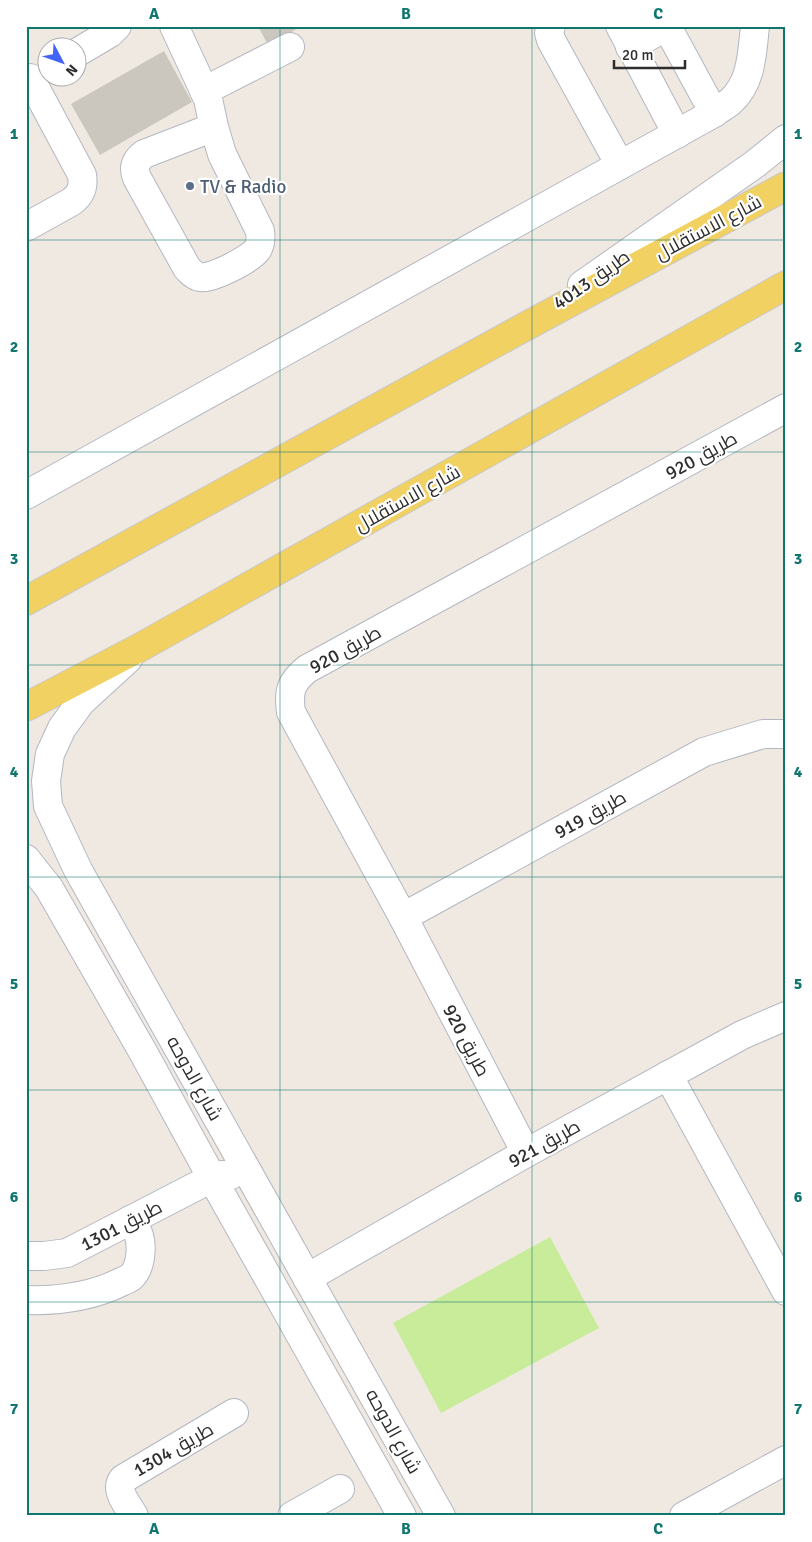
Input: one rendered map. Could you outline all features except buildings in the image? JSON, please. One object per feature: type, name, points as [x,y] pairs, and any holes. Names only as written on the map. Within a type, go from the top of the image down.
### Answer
[{"type":"main road","name":"شارع الاستقلال","points":[[26,601],[519,330],[786,186]]},
{"type":"main road","name":"شارع الاستقلال","points":[[26,707],[139,648],[786,285]]},
{"type":"street","points":[[88,46],[110,33],[117,26]]},
{"type":"street","points":[[174,26],[208,99],[222,154],[260,231],[261,238],[259,246],[249,256],[215,275],[200,277],[192,274],[187,268],[134,172],[135,164],[144,154],[214,127]]},
{"type":"street","points":[[551,26],[549,33],[551,40],[620,165]]},
{"type":"street","points":[[26,495],[714,113],[730,102],[745,83],[752,60],[754,26]]},
{"type":"street","points":[[677,134],[625,37],[663,30],[672,34],[714,113]]},
{"type":"street","points":[[204,91],[290,47]]},
{"type":"street","points":[[26,227],[77,197],[82,191],[84,183],[35,75]]},
{"type":"street","name":"طريق 4013","points":[[519,330],[755,164],[786,140]]},
{"type":"street","name":"طريق 920","points":[[526,1153],[403,916],[291,712],[289,698],[292,687],[297,678],[307,669],[786,408]]},
{"type":"street","name":"شارع الدوحه","points":[[139,648],[80,702],[62,728],[50,754],[46,781],[48,806],[78,870],[441,1516]]},
{"type":"street","name":"طريق 919","points":[[403,916],[704,752],[763,734],[786,734]]},
{"type":"street","name":"شارع الدوحه","points":[[26,859],[49,888],[143,1052],[402,1516]]},
{"type":"street","name":"طريق 921","points":[[307,1278],[526,1153],[668,1075],[742,1035],[786,1016]]},
{"type":"street","points":[[668,1075],[786,1291]]},
{"type":"street","points":[[212,1178],[221,1175],[240,1177],[255,1187]]},
{"type":"street","name":"طريق 1301","points":[[26,1256],[67,1253],[212,1178]]},
{"type":"street","points":[[26,1300],[74,1298],[107,1288],[131,1277],[139,1263],[141,1248],[138,1233],[130,1220]]},
{"type":"street","name":"طريق 1304","points":[[134,1516],[119,1490],[119,1484],[122,1479],[234,1414]]},
{"type":"street","points":[[684,1516],[786,1460]]},
{"type":"street","points":[[292,1516],[340,1489]]},
{"type":"green space","points":[[550,1237],[599,1328],[441,1413],[393,1323]]},
{"type":"place","name":"TV & Radio","points":[[190,186]]}]
